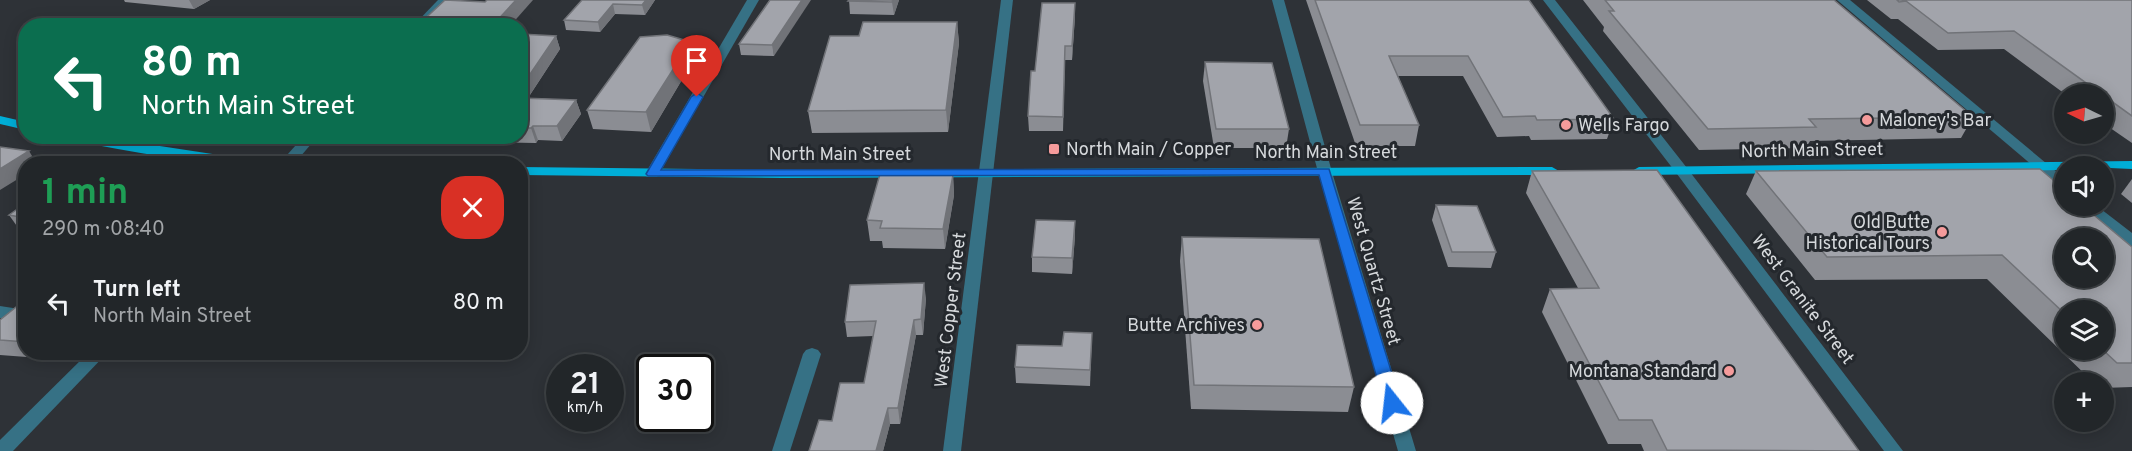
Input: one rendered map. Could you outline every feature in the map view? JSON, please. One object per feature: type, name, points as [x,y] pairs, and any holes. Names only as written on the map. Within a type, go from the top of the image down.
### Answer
[{"type":"main road","points":[[0,120],[18,124]]},
{"type":"main road","points":[[115,144],[194,156]]},
{"type":"main road","name":"North Main Street","points":[[1626,171],[2132,165]]},
{"type":"main road","name":"North Main Street","points":[[528,171],[652,174],[1569,171]]},
{"type":"street","points":[[427,18],[444,0]]},
{"type":"street","points":[[652,174],[753,0]]},
{"type":"street","name":"West Copper Street","points":[[952,451],[1007,0]]},
{"type":"street","name":"West Quartz Street","points":[[1278,0],[1325,172],[1407,451]]},
{"type":"street","name":"West Granite Street","points":[[1550,0],[1894,451]]},
{"type":"street","points":[[1844,0],[2054,176]]},
{"type":"street","points":[[293,156],[305,144]]},
{"type":"street","points":[[2101,216],[2132,241]]},
{"type":"street","points":[[0,312],[18,315]]},
{"type":"street","points":[[781,451],[812,354]]},
{"type":"street","points":[[1,451],[92,360]]},
{"type":"building","points":[[445,0],[485,2],[487,0],[516,0],[499,18],[426,18]]},
{"type":"building","points":[[582,0],[646,0],[642,5],[613,4],[598,22],[564,20]]},
{"type":"building","points":[[770,0],[802,0],[772,45],[739,44]]},
{"type":"building","points":[[849,0],[893,0],[892,2]]},
{"type":"building","points":[[1315,0],[1529,0],[1614,119],[1537,120],[1535,116],[1503,117],[1468,56],[1389,56],[1419,125],[1360,125]]},
{"type":"building","points":[[1605,0],[1834,0],[1973,117],[1809,119],[1816,127],[1708,129],[1609,11],[1614,11]]},
{"type":"building","points":[[1897,0],[2132,0],[2132,116],[2114,103],[2114,84],[2088,84],[2014,31],[1948,33],[1906,1]]},
{"type":"building","points":[[1042,3],[1075,3],[1072,46],[1065,46],[1063,117],[1028,116],[1031,71],[1035,71]]},
{"type":"building","points":[[863,22],[957,22],[946,110],[808,111],[830,36],[859,36]]},
{"type":"building","points":[[528,34],[556,36],[528,77]]},
{"type":"building","points":[[667,35],[698,44],[688,60],[679,60],[646,112],[587,110],[640,37]]},
{"type":"building","points":[[1205,62],[1272,63],[1289,129],[1216,129]]},
{"type":"building","points":[[528,98],[576,100],[557,126],[533,126],[528,128]]},
{"type":"building","points":[[0,147],[29,151],[18,156],[0,169]]},
{"type":"building","points":[[2040,169],[2054,181],[2054,216],[2095,216],[2109,228],[2054,228],[2054,288],[2114,288],[2114,232],[2132,247],[2132,363],[2117,363],[2114,360],[2114,300],[2054,300],[2054,304],[2002,255],[1827,257],[1756,171]]},
{"type":"building","points":[[1657,170],[1859,451],[1667,450],[1652,420],[1619,420],[1550,289],[1599,288],[1532,171]]},
{"type":"building","points":[[880,174],[953,175],[943,229],[880,228],[882,221],[867,220]]},
{"type":"building","points":[[1436,205],[1477,206],[1496,252],[1452,252]]},
{"type":"building","points":[[18,209],[18,217],[9,215]]},
{"type":"building","points":[[1036,220],[1075,221],[1072,258],[1032,257]]},
{"type":"building","name":"Butte Archives","points":[[1182,237],[1319,239],[1354,387],[1194,385]]},
{"type":"building","points":[[924,283],[921,319],[914,320],[898,408],[888,408],[876,451],[809,451],[819,420],[832,421],[840,383],[864,383],[876,321],[845,322],[850,285]]},
{"type":"building","points":[[18,305],[18,341],[0,340],[0,320]]},
{"type":"building","points":[[1064,332],[1092,333],[1090,370],[1015,367],[1017,345],[1062,346]]},
{"type":"place","name":"Maloney's Bar","points":[[1867,120]]},
{"type":"place","name":"Wells Fargo","points":[[1566,125]]},
{"type":"place","name":"North Main / Copper","points":[[1054,149]]},
{"type":"place","name":"Old Butte Historical Tours","points":[[1942,232]]},
{"type":"place","name":"Butte Archives","points":[[1257,325]]},
{"type":"place","name":"Montana Standard","points":[[1729,371]]},
{"type":"route","points":[[697,97],[652,174],[1325,172],[1392,403]]}]
